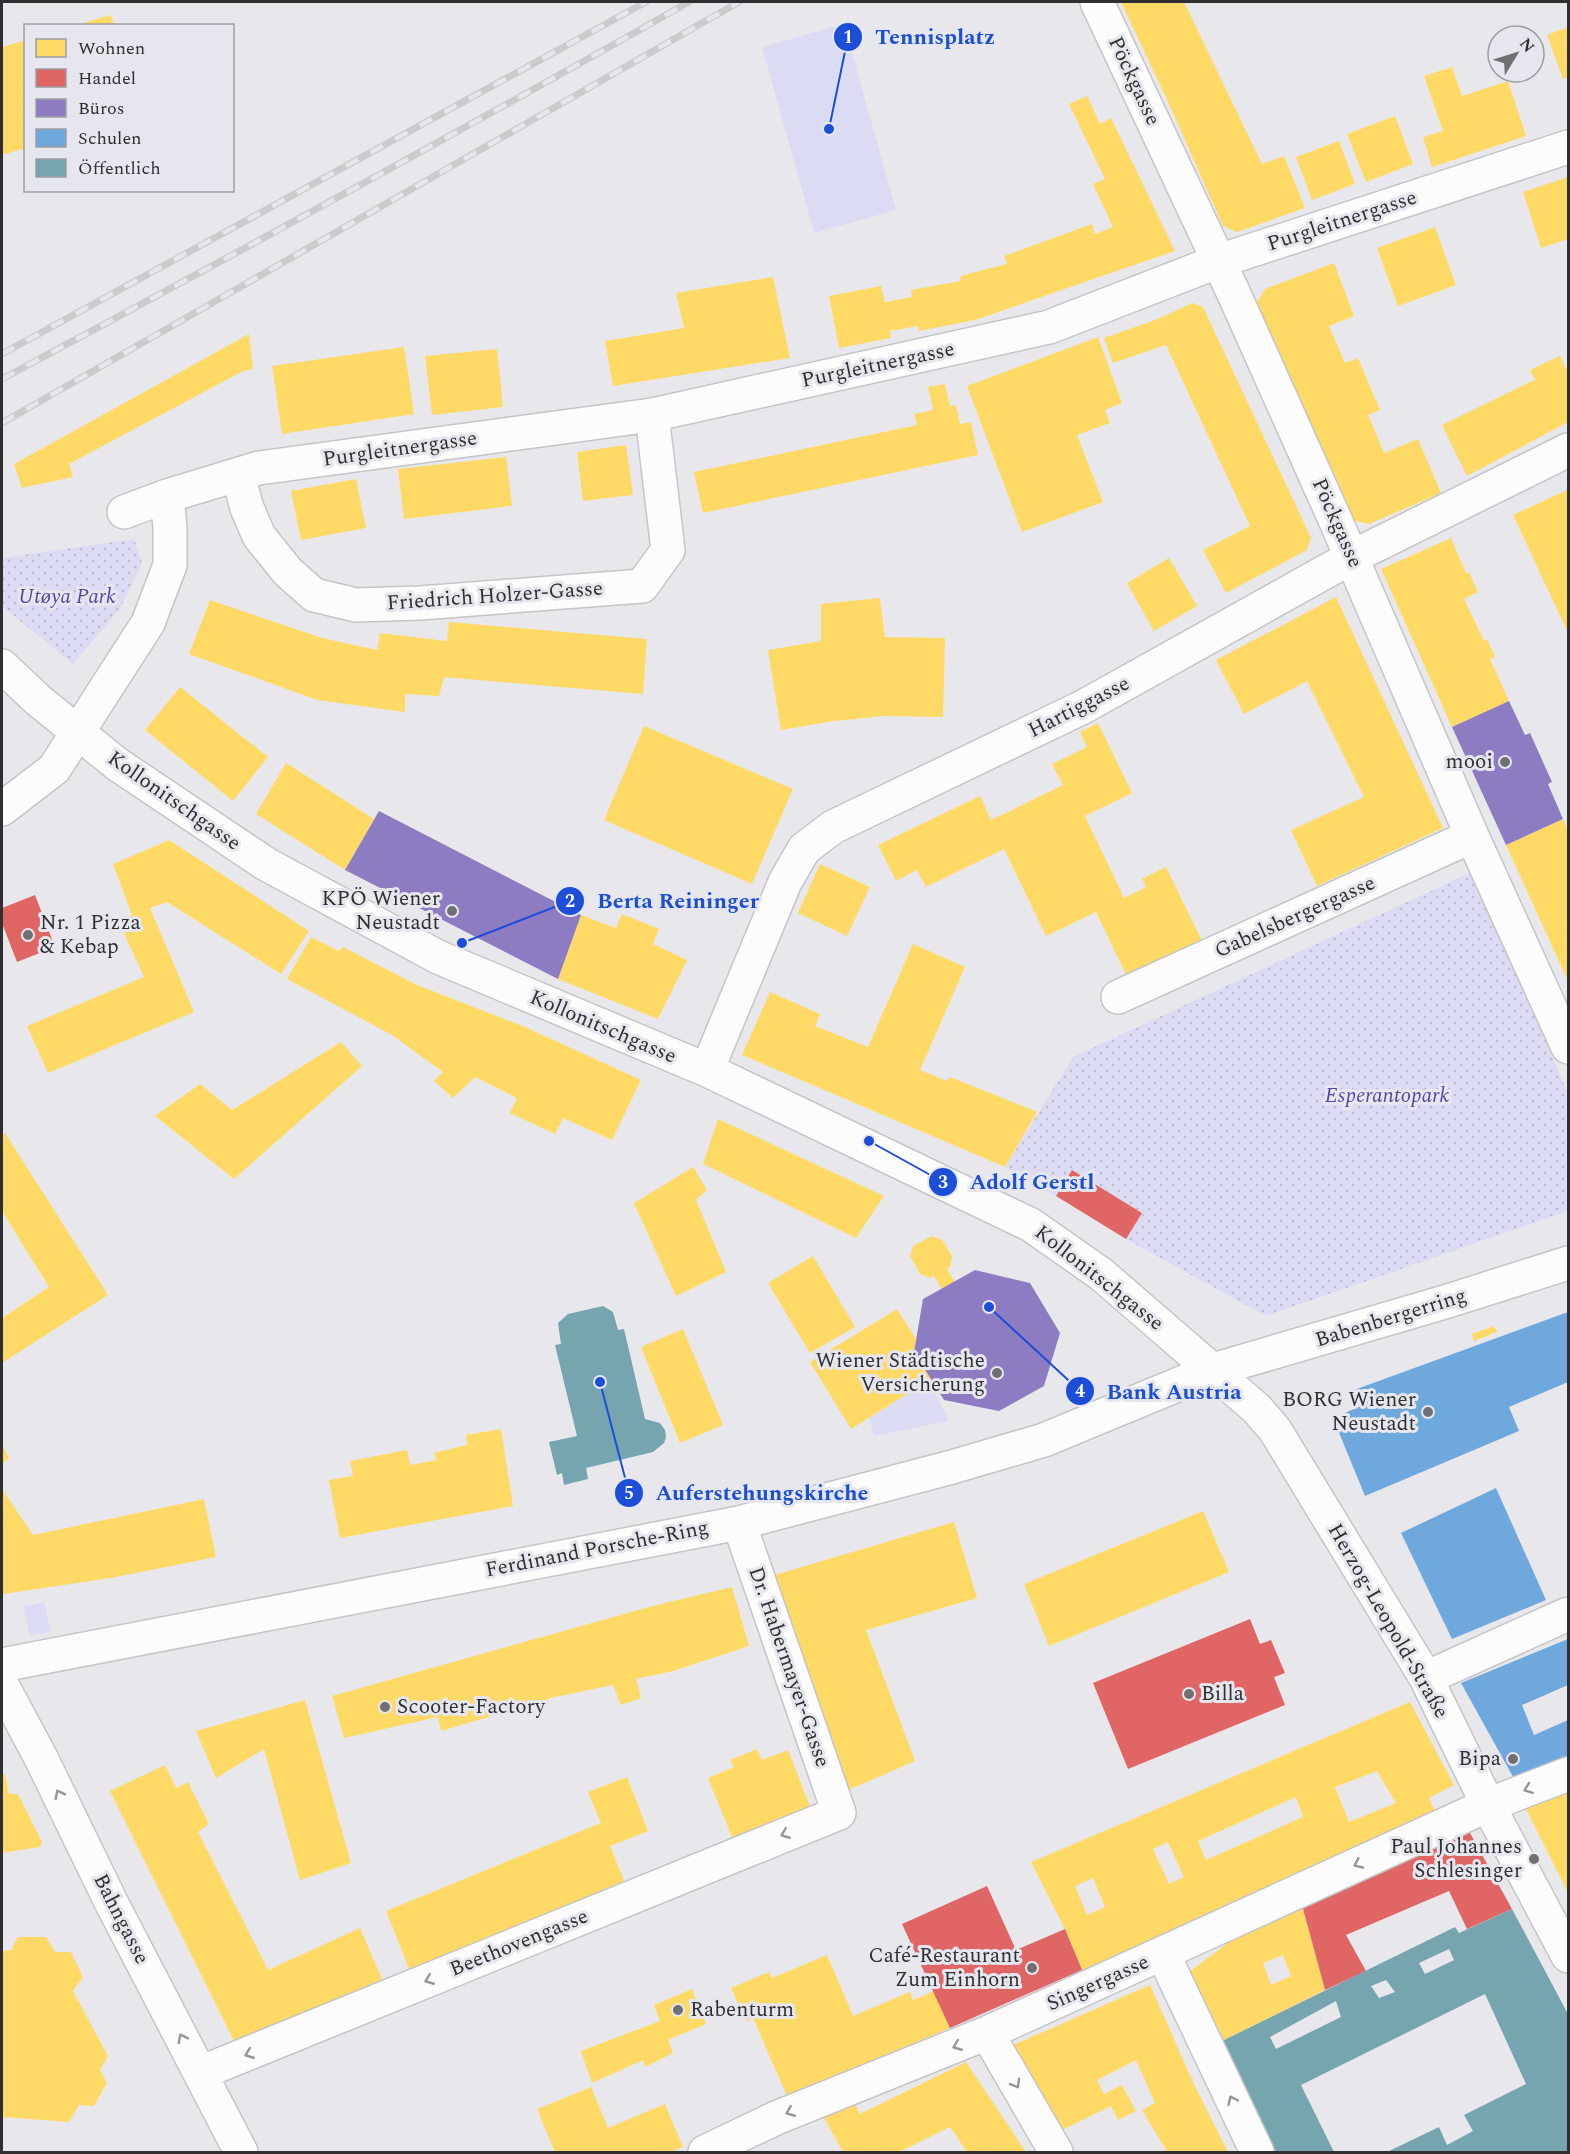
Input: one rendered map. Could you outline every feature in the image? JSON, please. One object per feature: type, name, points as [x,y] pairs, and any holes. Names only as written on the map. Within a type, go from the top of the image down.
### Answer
[{"type":"street","name":"Pöckgasse","points":[[1097,2],[1219,261],[1352,557],[1472,836],[1569,1047]]},
{"type":"street","name":"Purgleitnergasse","points":[[124,512],[167,496],[259,468],[652,415],[1049,327],[1219,261],[1569,147]]},
{"type":"street","name":"Friedrich Holzer-Gasse","points":[[237,475],[259,536],[288,572],[314,595],[356,605],[642,586],[668,550],[652,415]]},
{"type":"street","name":"Hartiggasse","points":[[707,1070],[785,882],[804,849],[833,827],[1083,707],[1352,557],[1569,450]]},
{"type":"street","points":[[2,809],[54,769],[148,623],[170,565],[167,496]]},
{"type":"street","name":"Kollonitschgasse","points":[[2,666],[38,700],[117,764],[266,864],[438,957],[707,1070],[1031,1225],[1101,1274],[1213,1370]]},
{"type":"street","name":"Gabelsbergergasse","points":[[1118,997],[1472,836]]},
{"type":"street","name":"Babenbergerring","points":[[1213,1370],[1569,1263]]},
{"type":"street","name":"Ferdinand Porsche-Ring","points":[[2,1665],[739,1522],[952,1467],[1044,1440],[1213,1370]]},
{"type":"street","name":"Herzog-Leopold-Straße","points":[[1213,1370],[1257,1409],[1275,1430],[1426,1678],[1488,1805],[1569,1956]]},
{"type":"street","name":"Dr. Habermayer-Gasse","points":[[739,1522],[839,1813]]},
{"type":"street","points":[[1426,1678],[1569,1614]]},
{"type":"street","name":"Bahngasse","points":[[2,1685],[41,1758],[111,1902],[241,2152]]},
{"type":"street","name":"Singergasse","points":[[705,2152],[776,2118],[987,2033],[1488,1805],[1569,1774]]},
{"type":"street","name":"Beethovengasse","points":[[200,2073],[839,1813]]},
{"type":"street","points":[[1163,1954],[1257,2152]]},
{"type":"street","points":[[987,2033],[1056,2152]]},
{"type":"green space","points":[[844,24],[896,210],[814,233],[762,47]]},
{"type":"green space","name":"Utøya Park","points":[[134,539],[142,563],[120,609],[73,664],[2,606],[2,558]]},
{"type":"green space","name":"Esperantopark","points":[[1474,871],[1568,1094],[1568,1211],[1266,1316],[1126,1239],[1142,1213],[1073,1170],[1056,1196],[1005,1167],[1073,1057]]},
{"type":"green space","points":[[928,1381],[948,1421],[874,1436],[869,1418]]},
{"type":"green space","points":[[44,1602],[51,1632],[30,1635],[23,1607]]},
{"type":"building: Wohnen","points":[[1121,2],[1184,2],[1262,164],[1284,156],[1305,208],[1237,232],[1223,226]]},
{"type":"building: Wohnen","points":[[111,15],[113,24],[80,24]]},
{"type":"building: Wohnen","points":[[1568,27],[1568,77],[1563,79],[1547,35]]},
{"type":"building: Wohnen","points":[[24,41],[24,149],[2,155],[2,47]]},
{"type":"building: Wohnen","points":[[1452,67],[1462,96],[1499,84],[1509,84],[1526,136],[1432,167],[1423,137],[1443,131],[1424,76]]},
{"type":"building: Wohnen","points":[[1087,96],[1100,124],[1111,118],[1175,251],[975,320],[919,331],[918,326],[890,331],[891,338],[839,348],[829,296],[881,286],[885,302],[912,297],[911,290],[961,281],[960,276],[1007,264],[1004,256],[1092,224],[1095,234],[1113,227],[1093,184],[1105,179],[1069,104]]},
{"type":"building: Wohnen","points":[[1395,116],[1413,164],[1366,182],[1347,134]]},
{"type":"building: Wohnen","points":[[1339,141],[1355,184],[1312,200],[1296,157]]},
{"type":"building: Wohnen","points":[[1568,177],[1568,239],[1541,248],[1523,192]]},
{"type":"building: Wohnen","points":[[1435,227],[1456,285],[1398,306],[1377,248]]},
{"type":"building: Wohnen","points":[[1334,263],[1354,316],[1329,326],[1345,363],[1358,358],[1380,410],[1368,415],[1384,453],[1418,439],[1441,493],[1369,524],[1351,520],[1257,302],[1265,289]]},
{"type":"building: Wohnen","points":[[773,277],[790,358],[613,386],[605,341],[684,328],[676,293]]},
{"type":"building: Wohnen","points":[[1193,303],[1203,307],[1311,538],[1307,550],[1226,593],[1203,550],[1250,526],[1166,345],[1113,363],[1104,338],[1155,320]]},
{"type":"building: Wohnen","points":[[249,334],[253,369],[243,371],[69,464],[73,477],[22,488],[14,464]]},
{"type":"building: Wohnen","points":[[1098,337],[1122,403],[1105,410],[1110,423],[1077,435],[1103,502],[1022,532],[967,386]]},
{"type":"building: Wohnen","points":[[404,347],[414,414],[282,434],[272,366]]},
{"type":"building: Wohnen","points":[[497,349],[503,407],[432,415],[425,356]]},
{"type":"building: Wohnen","points":[[1560,356],[1566,369],[1568,368],[1568,422],[1467,476],[1442,425],[1534,380],[1537,383],[1530,370]]},
{"type":"building: Wohnen","points":[[945,384],[950,406],[956,405],[960,424],[971,422],[978,455],[703,513],[694,472],[917,425],[914,414],[933,410],[928,387]]},
{"type":"building: Wohnen","points":[[626,445],[633,495],[583,501],[577,452]]},
{"type":"building: Wohnen","points":[[506,457],[512,506],[404,519],[398,469]]},
{"type":"building: Wohnen","points":[[356,479],[366,528],[301,540],[291,491]]},
{"type":"building: Wohnen","points":[[1567,490],[1568,493],[1568,633],[1513,515]]},
{"type":"building: Wohnen","points":[[1451,538],[1466,573],[1469,572],[1478,592],[1464,599],[1484,641],[1487,639],[1495,657],[1490,659],[1509,701],[1452,727],[1381,569]]},
{"type":"building: Wohnen","points":[[1169,558],[1197,606],[1154,631],[1127,583]]},
{"type":"building: Wohnen","points":[[1336,597],[1443,828],[1317,886],[1291,830],[1364,797],[1307,681],[1244,714],[1216,660]]},
{"type":"building: Wohnen","points":[[880,598],[885,637],[945,638],[943,717],[884,716],[781,730],[768,650],[821,641],[821,604]]},
{"type":"building: Wohnen","points":[[210,600],[322,638],[377,650],[380,633],[447,641],[449,622],[647,639],[643,694],[444,677],[439,696],[405,694],[405,712],[317,700],[189,654]]},
{"type":"building: Wohnen","points":[[180,687],[268,757],[233,801],[145,730]]},
{"type":"building: Wohnen","points":[[1098,723],[1132,793],[1085,816],[1124,898],[1146,887],[1142,879],[1166,867],[1204,945],[1129,981],[1096,912],[1046,936],[1004,849],[926,887],[917,870],[896,881],[878,845],[980,796],[991,820],[1063,785],[1052,764],[1087,747],[1080,732]]},
{"type":"building: Wohnen","points":[[644,726],[793,789],[752,884],[604,820]]},
{"type":"building: Wohnen","points":[[286,763],[374,819],[345,870],[256,814]]},
{"type":"building: Wohnen","points":[[1563,819],[1568,830],[1568,981],[1506,845]]},
{"type":"building: Wohnen","points":[[169,840],[309,931],[281,974],[167,902],[150,908],[194,1012],[48,1073],[27,1026],[144,977],[119,922],[132,915],[113,864]]},
{"type":"building: Wohnen","points":[[820,864],[870,887],[847,936],[798,913]]},
{"type":"building: Wohnen","points":[[622,914],[659,929],[653,944],[687,960],[658,1019],[558,979],[581,915],[616,928]]},
{"type":"building: Wohnen","points":[[311,937],[339,951],[343,947],[417,985],[525,1027],[641,1080],[612,1140],[563,1118],[555,1134],[510,1113],[517,1098],[475,1077],[453,1098],[434,1081],[443,1072],[392,1035],[287,979]]},
{"type":"building: Wohnen","points":[[913,944],[965,967],[920,1070],[947,1081],[950,1077],[1037,1112],[1005,1167],[742,1055],[770,992],[820,1014],[815,1026],[868,1047]]},
{"type":"building: Wohnen","points":[[341,1042],[362,1066],[234,1179],[155,1116],[200,1084],[232,1110]]},
{"type":"building: Wohnen","points":[[718,1119],[884,1196],[856,1238],[703,1164]]},
{"type":"building: Wohnen","points":[[5,1133],[108,1295],[2,1363],[2,1318],[49,1287],[2,1211],[2,1135]]},
{"type":"building: Wohnen","points":[[693,1167],[707,1190],[696,1200],[726,1272],[676,1296],[634,1203]]},
{"type":"building: Wohnen","points":[[932,1236],[942,1240],[952,1256],[950,1267],[947,1269],[955,1282],[942,1289],[934,1276],[930,1278],[920,1274],[910,1256],[913,1246]]},
{"type":"building: Wohnen","points":[[813,1256],[855,1327],[810,1353],[768,1283]]},
{"type":"building: Wohnen","points":[[897,1309],[916,1339],[914,1352],[931,1379],[851,1429],[810,1362]]},
{"type":"building: Wohnen","points":[[1494,1326],[1497,1332],[1474,1341],[1472,1334]]},
{"type":"building: Wohnen","points":[[683,1329],[723,1425],[680,1443],[641,1347]]},
{"type":"building: Wohnen","points":[[501,1429],[513,1506],[340,1538],[329,1480],[353,1476],[350,1461],[407,1450],[410,1465],[436,1460],[434,1453],[467,1445],[466,1435]]},
{"type":"building: Wohnen","points":[[2,1445],[9,1458],[2,1464]]},
{"type":"building: Wohnen","points":[[2,1489],[33,1535],[204,1499],[216,1557],[111,1578],[3,1594]]},
{"type":"building: Wohnen","points":[[1203,1511],[1229,1572],[1049,1646],[1024,1584]]},
{"type":"building: Wohnen","points":[[954,1522],[977,1598],[866,1630],[915,1761],[846,1791],[771,1576]]},
{"type":"building: Wohnen","points":[[732,1587],[749,1646],[673,1671],[636,1679],[641,1698],[621,1705],[613,1685],[555,1697],[441,1731],[438,1717],[344,1738],[332,1696],[649,1607]]},
{"type":"building: Wohnen","points":[[305,1700],[351,1863],[300,1880],[264,1749],[216,1778],[196,1731]]},
{"type":"building: Wohnen","points":[[1410,1702],[1454,1785],[1429,1798],[1437,1816],[1082,1970],[1065,1929],[1031,1862]],"holes":[[[1377,1771],[1396,1803],[1349,1822],[1335,1787]],[[1296,1797],[1303,1817],[1206,1860],[1198,1841]],[[1168,1842],[1184,1877],[1169,1884],[1153,1849]],[[1093,1878],[1105,1907],[1087,1915],[1075,1886]]]},
{"type":"building: Wohnen","points":[[757,1749],[762,1760],[788,1750],[810,1806],[732,1837],[708,1778],[734,1767],[730,1760]]},
{"type":"building: Wohnen","points":[[165,1765],[176,1788],[188,1782],[209,1824],[198,1832],[268,1970],[360,1928],[382,1979],[315,2011],[235,2043],[110,1791]]},
{"type":"building: Wohnen","points":[[2,1774],[5,1774],[9,1794],[18,1794],[42,1842],[40,1847],[2,1853]]},
{"type":"building: Wohnen","points":[[627,1777],[648,1831],[610,1846],[625,1883],[410,1971],[386,1911],[601,1823],[588,1792]]},
{"type":"building: Wohnen","points":[[1568,1791],[1568,1893],[1526,1809]]},
{"type":"building: Wohnen","points":[[1302,1905],[1325,1990],[1220,2042],[1189,1972],[1232,1940],[1267,1920]],"holes":[[[1283,1955],[1291,1976],[1271,1985],[1263,1963]]]},
{"type":"building: Wohnen","points":[[18,1937],[46,1937],[55,1952],[71,1952],[83,1977],[73,1991],[108,2056],[100,2070],[107,2083],[94,2106],[79,2105],[69,2122],[2,2117],[2,1951],[11,1950]]},
{"type":"building: Wohnen","points":[[827,1955],[853,2016],[910,1992],[913,2000],[934,1991],[950,2028],[787,2096],[753,2018],[746,2021],[731,1988],[769,1972],[772,1978]]},
{"type":"building: Wohnen","points":[[1150,1985],[1193,2082],[1228,2152],[1161,2152],[1166,2150],[1142,2110],[1155,2103],[1136,2060],[1097,2080],[1104,2094],[1122,2085],[1136,2111],[1118,2120],[1111,2106],[1056,2133],[1035,2082],[1011,2046]]},
{"type":"building: Wohnen","points":[[692,1989],[706,2024],[668,2040],[673,2053],[645,2067],[643,2060],[592,2083],[581,2051],[660,2021],[654,2005]]},
{"type":"building: Wohnen","points":[[966,2062],[1026,2152],[967,2152],[950,2127],[899,2152],[843,2152],[823,2116],[854,2102],[860,2114]]},
{"type":"building: Wohnen","points":[[591,2087],[608,2128],[665,2104],[683,2147],[670,2152],[555,2152],[537,2109]]},
{"type":"building: Handel","name":"Nr. 1 Pizza & Kebap","points":[[35,895],[55,947],[17,962],[2,923],[2,908]]},
{"type":"building: Handel","points":[[1072,1170],[1142,1213],[1126,1239],[1056,1196]]},
{"type":"building: Handel","name":"Billa","points":[[1250,1619],[1260,1644],[1271,1640],[1285,1673],[1274,1677],[1285,1705],[1128,1769],[1093,1683]]},
{"type":"building: Handel","points":[[1464,1822],[1512,1909],[1467,1929],[1449,1891],[1346,1935],[1366,1971],[1325,1990],[1302,1905]]},
{"type":"building: Handel","points":[[987,1886],[1016,1950],[1065,1929],[1082,1970],[950,2028],[902,1924]]},
{"type":"building: Büros","points":[[1509,701],[1525,735],[1530,733],[1552,782],[1548,784],[1563,819],[1506,845],[1452,727]]},
{"type":"building: Büros","points":[[379,811],[581,915],[558,979],[345,870]]},
{"type":"building: Büros","points":[[975,1270],[1030,1283],[1060,1333],[1044,1386],[999,1411],[944,1400],[914,1352],[923,1299]]},
{"type":"building: Schulen","name":"BORG Wiener Neustadt","points":[[1568,1312],[1568,1382],[1509,1407],[1519,1431],[1365,1496],[1333,1418],[1361,1406],[1354,1390]]},
{"type":"building: Schulen","points":[[1496,1488],[1546,1600],[1452,1639],[1401,1533]]},
{"type":"building: Schulen","points":[[1568,1639],[1568,1685],[1522,1705],[1534,1735],[1568,1720],[1568,1762],[1517,1784],[1461,1683]]},
{"type":"building: Öffentlich","points":[[603,1306],[613,1312],[618,1330],[624,1329],[645,1419],[660,1423],[665,1430],[666,1437],[664,1443],[653,1452],[586,1468],[588,1479],[564,1485],[562,1473],[557,1475],[549,1442],[577,1436],[555,1345],[561,1344],[558,1323],[568,1314]]},
{"type":"building: Öffentlich","points":[[1512,1909],[1568,2014],[1568,2152],[1387,2152],[1439,2127],[1447,2145],[1473,2131],[1464,2115],[1526,2084],[1485,1994],[1301,2085],[1334,2152],[1276,2152],[1220,2042],[1455,1927],[1459,1933]],"holes":[[[1449,1949],[1454,1960],[1425,1974],[1419,1963]],[[1386,1980],[1395,1992],[1379,1998],[1371,1986]],[[1336,2001],[1341,2017],[1276,2049],[1270,2037]]]},
{"type":"railway","points":[[2,354],[646,2]]},
{"type":"railway","points":[[2,379],[346,193],[689,2]]},
{"type":"railway","points":[[2,423],[739,2]]},
{"type":"place","name":"Tennisplatz","points":[[829,129]]},
{"type":"place","name":"mooi","points":[[1505,762]]},
{"type":"place","name":"KPÖ Wiener Neustadt","points":[[452,911]]},
{"type":"place","name":"Nr. 1 Pizza & Kebap","points":[[28,935]]},
{"type":"place","name":"Berta Reininger","points":[[462,943]]},
{"type":"place","name":"Adolf Gerstl","points":[[869,1141]]},
{"type":"place","name":"Bank Austria","points":[[989,1307]]},
{"type":"place","name":"Wiener Städtische Versicherung","points":[[997,1373]]},
{"type":"place","name":"Auferstehungskirche","points":[[600,1382]]},
{"type":"place","name":"BORG Wiener Neustadt","points":[[1428,1412]]},
{"type":"place","name":"Billa","points":[[1189,1694]]},
{"type":"place","name":"Scooter-Factory","points":[[385,1707]]},
{"type":"place","name":"Bipa","points":[[1513,1759]]},
{"type":"place","name":"Paul Johannes Schlesinger","points":[[1534,1859]]},
{"type":"place","name":"Café-Restaurant Zum Einhorn","points":[[1032,1968]]},
{"type":"place","name":"Rabenturm","points":[[678,2010]]}]
